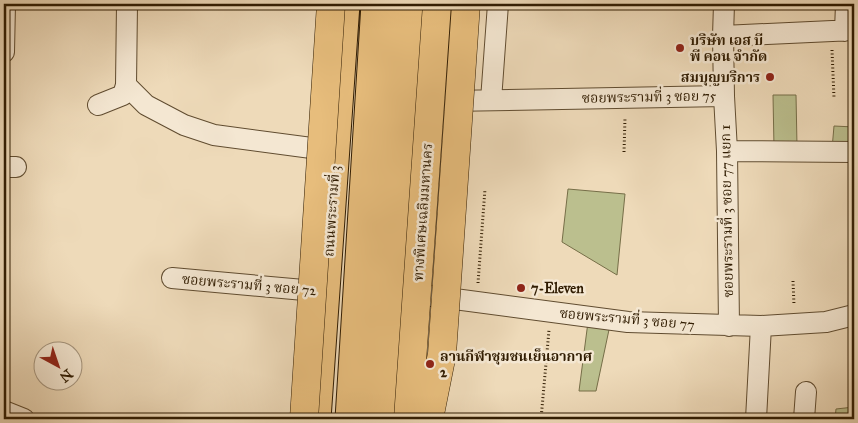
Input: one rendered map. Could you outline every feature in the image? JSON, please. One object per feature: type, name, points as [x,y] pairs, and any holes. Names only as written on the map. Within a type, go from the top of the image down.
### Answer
[{"type":"highway","points":[[304,419],[331,4]]},
{"type":"highway","name":"ทางพิเศษเฉลิมมหานคร","points":[[408,419],[437,4]]},
{"type":"highway","points":[[429,419],[442,354],[466,4]]},
{"type":"main road","name":"ถนนพระรามที่ 3","points":[[318,419],[347,4]]},
{"type":"main road","name":"ถนนพระรามที่ 3","points":[[348,419],[374,4]]},
{"type":"main road","points":[[373,419],[399,4]]},
{"type":"main road","points":[[392,419],[420,4]]},
{"type":"street","points":[[4,52],[5,4]]},
{"type":"street","points":[[98,105],[123,95],[126,85],[127,4]]},
{"type":"street","points":[[491,100],[498,4]]},
{"type":"street","name":"ซอยพระรามที่ 3 ซอย 75","points":[[413,102],[724,96],[724,4]]},
{"type":"street","points":[[723,36],[844,31],[846,4]]},
{"type":"street","points":[[126,85],[146,105],[184,125],[214,135],[336,152]]},
{"type":"street","name":"ซอยพระรามที่ 3 ซอย 77 แยก 1","points":[[724,96],[727,151],[729,326]]},
{"type":"street","points":[[727,151],[854,152]]},
{"type":"street","name":"ซอยพระรามที่ 3 ซอย 72","points":[[172,278],[327,292]]},
{"type":"street","name":"ซอยพระรามที่ 3 ซอย 77","points":[[400,291],[628,322],[761,326],[826,322],[854,316]]},
{"type":"street","points":[[756,419],[761,326]]},
{"type":"street","points":[[804,419],[806,392]]},
{"type":"street","points":[[4,411],[24,419]]},
{"type":"path","points":[[834,98],[844,31]]},
{"type":"path","points":[[624,152],[625,98]]},
{"type":"path","points":[[477,302],[485,189]]},
{"type":"path","points":[[541,419],[551,312]]},
{"type":"green space","points":[[773,95],[796,95],[797,146],[774,148]]},
{"type":"green space","points":[[834,126],[854,127],[854,148],[832,149]]},
{"type":"green space","points":[[568,189],[625,194],[617,275],[562,242]]},
{"type":"green space","points":[[588,322],[610,325],[596,391],[579,391]]},
{"type":"green space","points":[[854,407],[854,419],[835,419],[836,409]]},
{"type":"place","name":"บริษัท เอส บี พี คอน จำกัด","points":[[680,48]]},
{"type":"place","name":"สมบุญบริการ","points":[[770,77]]},
{"type":"place","name":"7-Eleven","points":[[521,288]]},
{"type":"place","name":"ลานกีฬาชุมชนเย็นอากาศ 2","points":[[430,364]]}]
